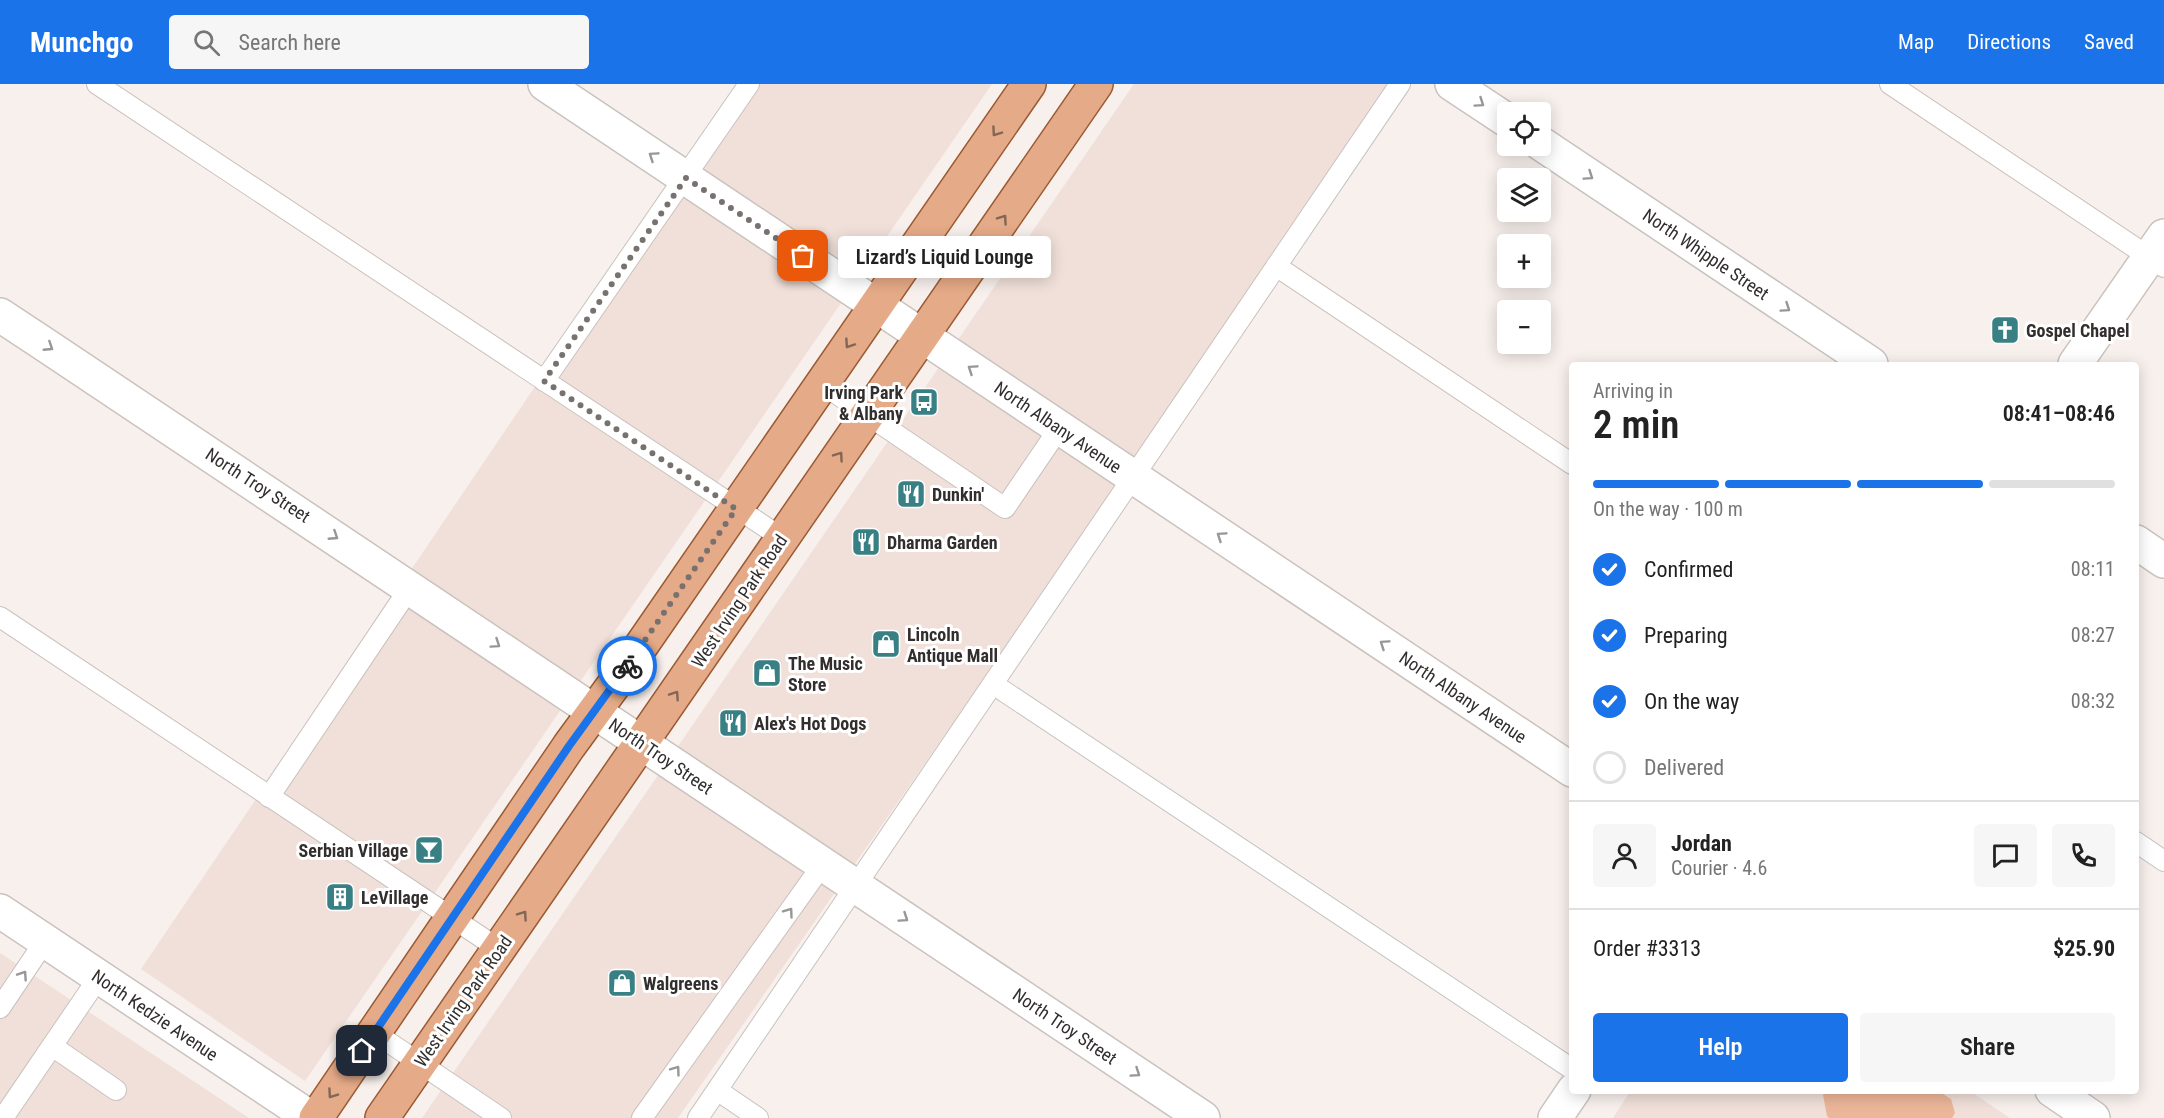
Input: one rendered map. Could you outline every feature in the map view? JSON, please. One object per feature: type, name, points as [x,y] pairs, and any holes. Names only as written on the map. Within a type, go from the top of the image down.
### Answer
[{"type":"main road","points":[[316,1118],[1029,84]]},
{"type":"main road","name":"West Irving Park Road","points":[[382,1118],[1096,84]]},
{"type":"street","name":"North Albany Avenue","points":[[545,84],[1569,768]]},
{"type":"street","points":[[1452,84],[1497,114]]},
{"type":"street","name":"North Whipple Street","points":[[1551,150],[1868,362]]},
{"type":"street","points":[[2077,362],[2159,253]]},
{"type":"street","name":"North Troy Street","points":[[0,315],[411,586],[595,712],[1203,1118]]},
{"type":"street","points":[[2139,544],[2164,561]]},
{"type":"street","name":"North Kedzie Avenue","points":[[0,911],[310,1118]]},
{"type":"street","points":[[1555,1118],[1571,1094]]},
{"type":"street","points":[[2058,1094],[2094,1118]]},
{"type":"lane","points":[[97,84],[782,538]]},
{"type":"lane","points":[[544,381],[749,84]]},
{"type":"lane","points":[[698,1118],[1400,84]]},
{"type":"lane","points":[[1890,84],[2159,253]]},
{"type":"lane","points":[[1276,266],[1569,462]]},
{"type":"lane","points":[[822,384],[1005,508],[1060,428]]},
{"type":"lane","points":[[269,797],[411,586]]},
{"type":"lane","points":[[0,617],[498,949]]},
{"type":"lane","points":[[993,684],[1569,1067]]},
{"type":"lane","points":[[2139,844],[2164,861]]},
{"type":"lane","points":[[642,1118],[823,864]]},
{"type":"lane","points":[[0,1008],[45,941]]},
{"type":"lane","points":[[3,1118],[99,977]]},
{"type":"lane","points":[[375,1033],[501,1118]]},
{"type":"lane","points":[[52,1046],[116,1090]]},
{"type":"lane","points":[[717,1090],[758,1118]]},
{"type":"shaded area","points":[[755,84],[992,84],[305,1081],[141,969],[536,385]]},
{"type":"shaded area","points":[[1134,84],[1393,84],[1134,463],[678,1118],[422,1118]]},
{"type":"shaded area","points":[[0,953],[249,1118],[0,1118]]},
{"type":"shaded area","points":[[1628,1094],[1974,1094],[2010,1118],[1613,1118]]},
{"type":"shaded area","points":[[1943,1094],[1951,1099],[1955,1113],[1952,1118],[1829,1118],[1823,1095]]},
{"type":"way so far","points":[[627,666],[736,509],[544,381],[686,178],[803,256]]},
{"type":"place","name":"Lizard’s Liquid Lounge","points":[[803,256]]},
{"type":"place","name":"Gospel Chapel","points":[[2005,330]]},
{"type":"place","name":"Irving Park & Albany","points":[[924,402]]},
{"type":"place","name":"Dunkin'","points":[[911,494]]},
{"type":"place","name":"Dharma Garden","points":[[866,542]]},
{"type":"place","name":"Lincoln Antique Mall","points":[[886,644]]},
{"type":"place","name":"The Music Store","points":[[767,673]]},
{"type":"place","name":"Alex's Hot Dogs","points":[[733,723]]},
{"type":"place","name":"Serbian Village","points":[[429,850]]},
{"type":"place","name":"LeVillage","points":[[340,897]]},
{"type":"place","name":"Walgreens","points":[[622,983]]},
{"type":"route","points":[[362,1051],[569,746],[627,666]]}]
